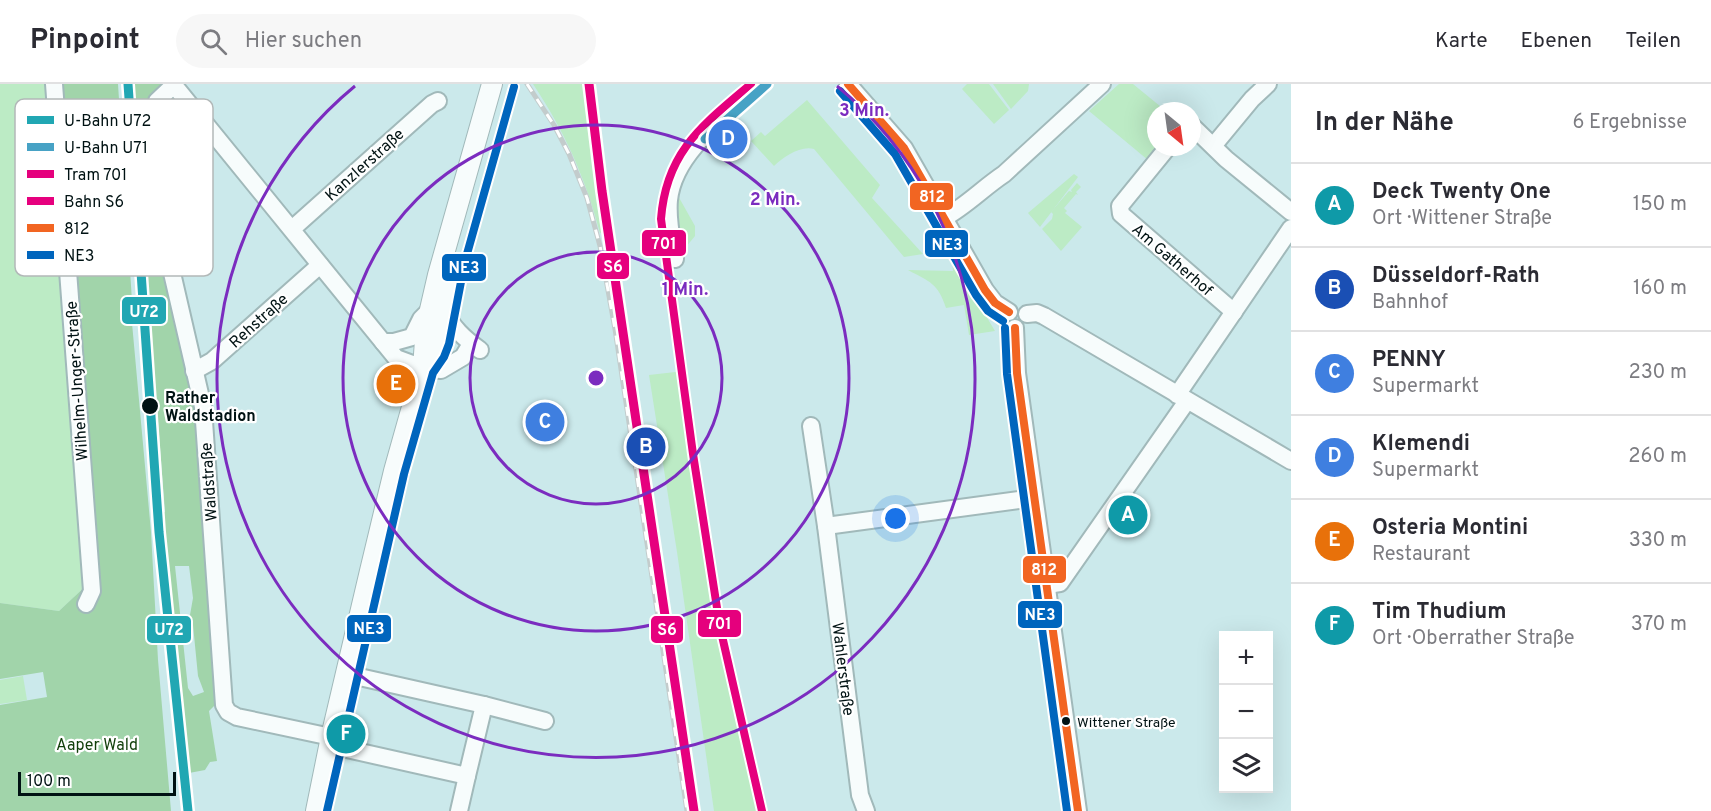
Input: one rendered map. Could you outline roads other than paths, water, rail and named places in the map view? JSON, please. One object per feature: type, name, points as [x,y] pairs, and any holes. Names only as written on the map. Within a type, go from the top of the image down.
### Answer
[{"type":"main road","points":[[316,811],[330,741],[394,471],[423,368],[424,344],[437,310],[492,84]]},
{"type":"main road","points":[[460,217],[504,84]]},
{"type":"street","name":"Wilhelm-Unger-Straße","points":[[54,84],[55,99]]},
{"type":"street","points":[[675,260],[669,207],[672,184],[680,165],[690,150],[762,84]]},
{"type":"street","points":[[848,84],[904,148],[985,291],[1012,320]]},
{"type":"street","points":[[944,218],[961,209],[1004,174],[1102,84]]},
{"type":"street","points":[[1214,146],[1251,99],[1268,84]]},
{"type":"street","points":[[173,85],[185,99]]},
{"type":"street","name":"Waldstraße","points":[[159,99],[173,85]]},
{"type":"street","name":"Kanzlerstraße","points":[[292,229],[438,101]]},
{"type":"street","points":[[213,133],[396,358],[423,368],[453,351],[476,347],[437,310],[421,319],[412,337],[394,342],[383,342]]},
{"type":"street","points":[[1201,134],[1226,159],[1291,212]]},
{"type":"street","name":"Am Gatherhof","points":[[1161,156],[1120,206],[1121,214],[1234,312]]},
{"type":"street","points":[[1047,585],[1060,583],[1182,398],[1234,312],[1291,228]]},
{"type":"street","name":"Rehstraße","points":[[194,371],[212,361],[320,265]]},
{"type":"street","name":"Wilhelm-Unger-Straße","points":[[68,276],[92,591],[86,604]]},
{"type":"street","name":"Waldstraße","points":[[172,276],[203,407],[224,705],[228,712],[237,717],[467,776]]},
{"type":"street","points":[[1078,811],[1017,373],[1012,320],[1014,308],[1020,308],[1027,314],[1037,313],[1044,316],[1291,461]]},
{"type":"street","name":"Wahlerstraße","points":[[811,426],[860,795],[866,811]]},
{"type":"street","points":[[826,526],[1034,498]]},
{"type":"street","points":[[346,674],[545,721]]},
{"type":"street","points":[[459,811],[484,705]]},
{"type":"railway","points":[[527,84],[554,125],[569,154],[587,198],[600,246],[615,329],[687,811]]},
{"type":"metro line","name":"U72","points":[[128,84],[129,99]]},
{"type":"metro line","name":"U71","points":[[705,139],[767,84]]},
{"type":"metro line","name":"U72","points":[[141,276],[159,532],[188,811]]},
{"type":"tram line","name":"701","points":[[751,84],[703,127],[679,157],[664,195],[661,219],[693,454],[720,627],[762,811]]},
{"type":"rail line","name":"S6","points":[[589,84],[602,191],[694,811]]},
{"type":"place","name":"Klemendi","points":[[728,139]]},
{"type":"place","name":"Osteria Montini","points":[[396,384]]},
{"type":"place","name":"Rather Waldstadion","points":[[150,406]]},
{"type":"place","name":"PENNY","points":[[545,422]]},
{"type":"place","name":"Düsseldorf-Rath","points":[[646,447]]},
{"type":"place","name":"Deck Twenty One","points":[[1128,515]]},
{"type":"place","name":"Wittener Straße","points":[[1066,721]]},
{"type":"place","name":"Tim Thudium","points":[[346,734]]},
{"type":"park label","name":"Aaper Wald","points":[[97,744]]}]
